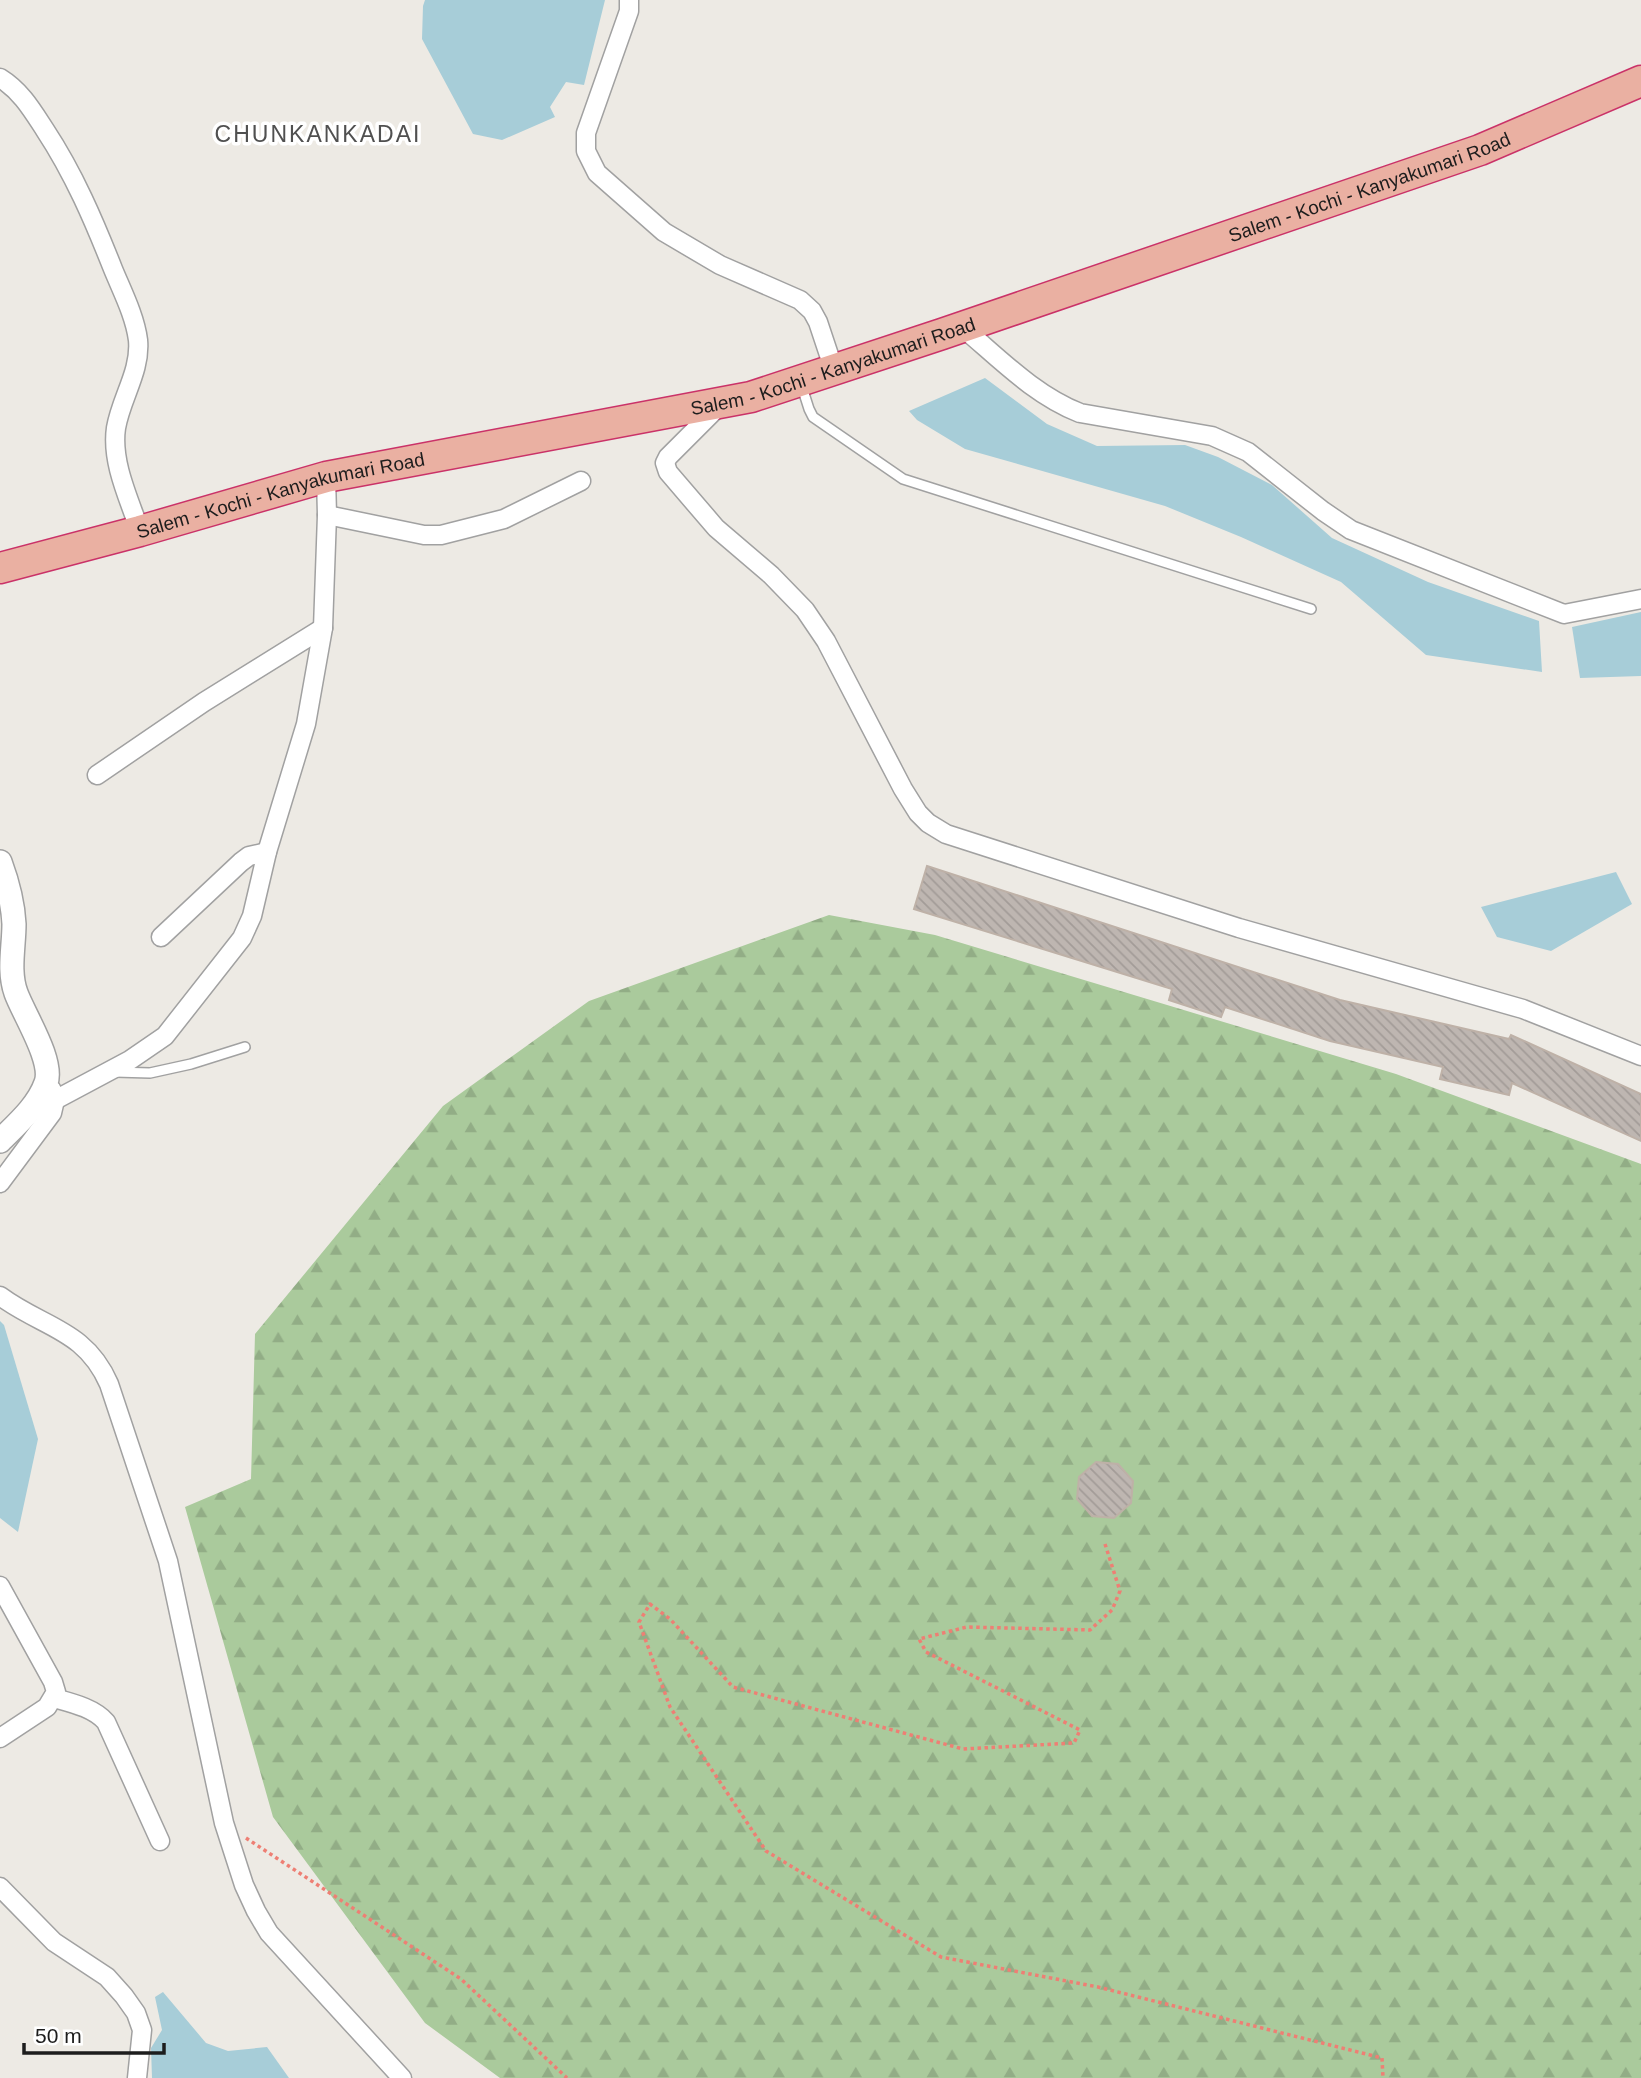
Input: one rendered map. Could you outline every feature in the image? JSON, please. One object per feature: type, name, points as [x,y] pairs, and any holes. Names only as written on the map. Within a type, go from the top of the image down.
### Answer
[{"type":"highway","name":"Salem - Kochi - Kanyakumari Road","points":[[0,568],[326,477],[751,397],[1480,150],[1641,80]]},
{"type":"street","points":[[629,0],[629,11],[586,133],[586,151],[597,173],[664,232],[720,265],[800,300],[812,311],[818,322],[834,370]]},
{"type":"street","points":[[0,78],[24,98],[64,158],[87,204],[127,303],[138,338],[138,361],[116,428],[116,444],[118,465],[140,531]]},
{"type":"street","points":[[962,327],[1032,386],[1065,407],[1080,413],[1212,436],[1248,453],[1350,530],[1564,614],[1641,598]]},
{"type":"street","points":[[722,402],[668,457],[665,463],[668,472],[716,528],[771,575],[805,610],[826,641],[903,789],[918,813],[928,823],[946,834],[1239,928],[1523,1009],[1641,1056]]},
{"type":"street","points":[[0,1141],[36,1102],[51,1090],[107,1072],[165,1036],[242,938],[252,916],[267,852],[306,724],[323,628],[326,477]]},
{"type":"street","points":[[327,515],[437,536],[504,519],[581,481]]},
{"type":"street","points":[[97,775],[204,702],[323,628]]},
{"type":"street","points":[[161,937],[241,862],[249,856],[267,852]]},
{"type":"street","points":[[0,862],[6,902],[14,924],[12,969],[15,990],[45,1060],[52,1113],[0,1183]]},
{"type":"street","points":[[0,1167],[35,1137]]},
{"type":"street","points":[[0,1296],[65,1332],[82,1344],[99,1363],[109,1384],[168,1561],[224,1823],[244,1885],[269,1933],[402,2078]]},
{"type":"street","points":[[0,1586],[56,1692],[47,1707],[3,1729]]},
{"type":"street","points":[[54,1698],[79,1705],[105,1720],[160,1841]]},
{"type":"street","points":[[0,1887],[54,1942],[107,1977],[124,1996],[139,2018],[142,2030],[137,2078]]},
{"type":"lane","points":[[800,381],[813,416],[903,479],[1311,609]]},
{"type":"lane","points":[[107,1072],[150,1073],[191,1064],[244,1047]]},
{"type":"path","points":[[1105,1544],[1120,1591],[1112,1610],[1090,1630],[967,1627],[919,1639],[926,1652],[1080,1730],[1074,1743],[963,1749],[733,1687],[670,1619],[650,1604],[639,1622],[670,1707],[766,1851],[941,1957],[1098,1987],[1382,2058],[1383,2078]]},
{"type":"path","points":[[224,1823],[461,1979],[567,2078]]},
{"type":"green space","points":[[829,915],[935,935],[1396,1074],[1641,1164],[1641,2078],[500,2078],[425,2023],[273,1817],[185,1507],[251,1479],[255,1334],[443,1106],[589,1001]]},
{"type":"water","points":[[425,0],[605,0],[584,85],[566,82],[550,107],[555,117],[502,140],[473,134],[422,39]]},
{"type":"water","points":[[985,378],[1047,424],[1097,446],[1185,445],[1218,457],[1272,485],[1332,538],[1428,582],[1539,621],[1542,672],[1426,655],[1341,582],[1165,506],[965,449],[917,420],[909,411]]},
{"type":"water","points":[[1641,612],[1641,676],[1580,678],[1572,627]]},
{"type":"water","points":[[1616,872],[1632,904],[1551,951],[1497,937],[1481,907]]},
{"type":"water","points":[[0,1321],[4,1325],[38,1439],[18,1532],[0,1518]]},
{"type":"water","points":[[163,1992],[206,2043],[228,2051],[267,2047],[289,2078],[152,2078],[151,2048],[162,2030],[155,1997]]},
{"type":"building","points":[[927,866],[1340,1000],[1509,1039],[1511,1035],[1641,1094],[1641,1141],[1512,1083],[1509,1095],[1440,1079],[1443,1067],[1330,1041],[1225,1007],[1221,1017],[1169,1000],[1172,989],[914,909]]},
{"type":"building","points":[[1096,1462],[1118,1464],[1133,1481],[1131,1503],[1114,1518],[1092,1516],[1077,1499],[1079,1477]]},
{"type":"district","name":"CHUNKANKADAI","points":[[318,134]]}]
